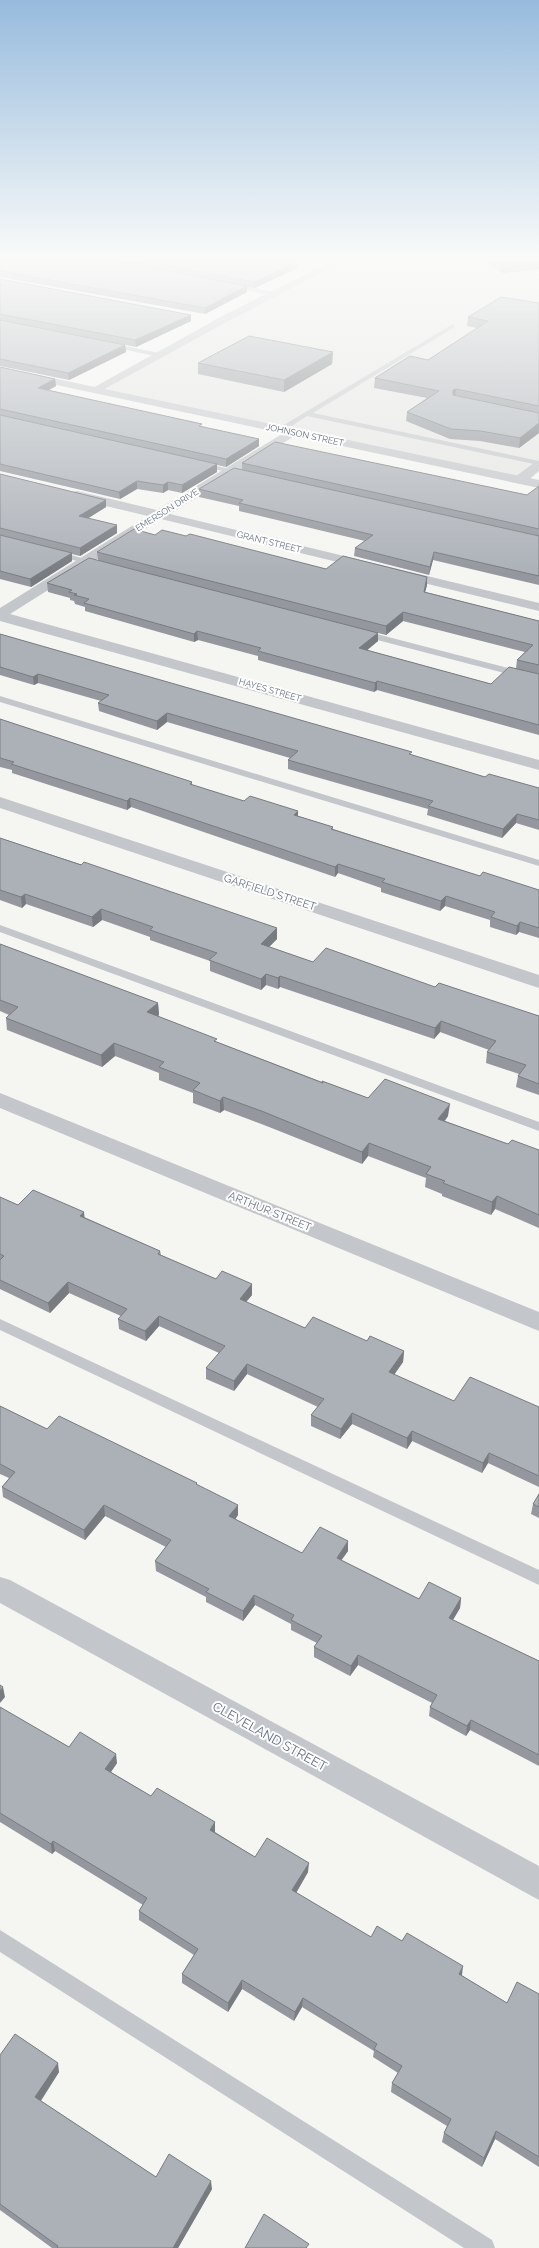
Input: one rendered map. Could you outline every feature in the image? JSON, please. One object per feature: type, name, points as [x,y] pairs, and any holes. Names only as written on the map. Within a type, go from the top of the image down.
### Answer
[{"type":"street","points":[[95,390],[139,366]]},
{"type":"street","name":"JOHNSON STREET","points":[[0,370],[539,484]]},
{"type":"street","name":"EMERSON DRIVE","points":[[0,615],[229,471],[287,431]]},
{"type":"street","points":[[520,480],[539,464]]},
{"type":"street","name":"GRANT STREET","points":[[60,491],[539,607]]},
{"type":"street","name":"HAYES STREET","points":[[0,615],[539,765]]},
{"type":"street","name":"GARFIELD STREET","points":[[0,802],[539,982]]},
{"type":"street","name":"ARTHUR STREET","points":[[0,1100],[539,1322]]},
{"type":"street","name":"CLEVELAND STREET","points":[[0,1589],[539,1884]]},
{"type":"lane","points":[[287,431],[307,414],[387,366]]},
{"type":"lane","points":[[307,414],[539,464]]},
{"type":"lane","points":[[191,462],[245,474]]},
{"type":"lane","points":[[46,551],[100,565]]},
{"type":"lane","points":[[354,631],[539,679]]},
{"type":"lane","points":[[0,699],[539,863]]},
{"type":"lane","points":[[0,928],[539,1127]]},
{"type":"lane","points":[[0,1324],[539,1578]]},
{"type":"lane","points":[[0,1940],[484,2248]]},
{"type":"shaded area","points":[[141,366],[539,366],[539,465],[520,480],[95,390]]},
{"type":"building","points":[[34,366],[82,366],[68,373]]},
{"type":"building","points":[[213,366],[309,366],[284,380]]},
{"type":"building","points":[[394,366],[539,366],[539,406],[456,389],[453,390],[453,395],[539,413],[539,423],[520,438],[481,431],[451,429],[407,412],[439,391],[375,378]]},
{"type":"building","points":[[0,367],[55,379],[38,388],[202,424],[199,426],[259,439],[226,459],[0,409]]},
{"type":"building","points":[[0,415],[217,464],[182,485],[168,482],[163,485],[137,481],[119,492],[0,464]]},
{"type":"building","points":[[275,442],[527,495],[539,486],[539,529],[242,463]]},
{"type":"building","points":[[234,468],[539,536],[539,576],[434,552],[430,567],[355,548],[373,535],[239,503],[243,500],[199,489]]},
{"type":"building","points":[[0,474],[106,500],[79,516],[117,525],[80,548],[0,528]]},
{"type":"building","points":[[134,529],[155,535],[162,530],[186,536],[190,534],[326,569],[343,556],[427,577],[424,592],[539,621],[539,665],[517,660],[533,645],[403,612],[386,626],[97,552]]},
{"type":"building","points":[[0,535],[72,553],[30,579],[0,571]]},
{"type":"building","points":[[89,558],[378,633],[359,648],[491,684],[509,667],[539,674],[539,725],[377,681],[375,683],[258,651],[261,648],[197,631],[194,634],[84,603],[89,599],[69,592],[72,590],[47,583]]},
{"type":"building","points":[[0,634],[412,752],[409,754],[485,777],[489,774],[539,788],[539,820],[517,814],[503,829],[428,806],[433,801],[288,760],[298,751],[167,713],[157,721],[98,703],[109,695],[38,674],[33,677],[0,667]]},
{"type":"building","points":[[0,719],[192,782],[190,784],[244,801],[250,796],[298,811],[294,815],[333,827],[331,829],[480,876],[483,872],[539,890],[539,928],[520,922],[517,926],[491,917],[495,912],[446,896],[441,901],[382,882],[385,879],[338,864],[335,867],[130,798],[127,801],[11,764],[14,762],[0,758]]},
{"type":"building","points":[[0,838],[81,865],[84,862],[277,928],[261,944],[313,962],[326,948],[435,987],[439,983],[539,1016],[539,1084],[518,1076],[526,1065],[487,1052],[496,1041],[441,1021],[435,1028],[280,976],[278,978],[266,974],[261,979],[209,960],[217,953],[150,930],[153,927],[101,909],[92,917],[25,894],[21,897],[0,890]]},
{"type":"building","points":[[0,944],[158,1003],[147,1012],[217,1039],[214,1041],[323,1083],[322,1081],[368,1098],[385,1079],[450,1104],[438,1119],[508,1144],[512,1140],[539,1150],[539,1215],[497,1196],[492,1202],[443,1183],[445,1181],[426,1174],[431,1167],[369,1143],[362,1152],[223,1097],[220,1101],[193,1090],[200,1083],[159,1067],[164,1062],[114,1043],[101,1055],[6,1018],[18,1007],[0,1000]]},
{"type":"building","points":[[33,1190],[84,1212],[80,1216],[160,1251],[158,1254],[216,1279],[222,1271],[252,1284],[240,1299],[305,1328],[313,1317],[367,1341],[370,1336],[404,1351],[389,1372],[454,1401],[470,1377],[539,1407],[539,1476],[489,1453],[483,1463],[412,1431],[407,1438],[352,1413],[341,1429],[311,1415],[324,1399],[247,1364],[234,1381],[206,1368],[225,1346],[159,1316],[145,1331],[118,1319],[127,1309],[68,1282],[48,1303],[0,1280],[0,1260],[4,1256],[0,1254],[0,1197],[18,1205]]},
{"type":"building","points":[[0,1406],[47,1429],[59,1416],[197,1483],[196,1484],[238,1505],[229,1516],[302,1553],[320,1527],[348,1541],[337,1558],[419,1599],[429,1582],[461,1598],[449,1618],[539,1661],[539,1755],[471,1720],[467,1726],[430,1707],[437,1695],[358,1655],[351,1666],[314,1647],[322,1636],[291,1620],[294,1615],[254,1595],[243,1611],[206,1592],[209,1589],[155,1561],[171,1540],[104,1505],[84,1530],[2,1487],[15,1472],[0,1464]]},
{"type":"building","points":[[539,1494],[539,1507],[533,1504]]},
{"type":"building","points":[[0,1707],[69,1747],[80,1732],[116,1754],[105,1769],[151,1796],[157,1788],[215,1822],[210,1830],[255,1857],[267,1838],[309,1863],[292,1890],[371,1937],[377,1926],[402,1941],[407,1933],[463,1966],[459,1974],[507,2003],[517,1982],[539,1994],[539,2157],[496,2131],[484,2158],[444,2133],[451,2119],[392,2083],[402,2066],[374,2049],[377,2044],[303,1998],[295,2012],[242,1980],[228,2003],[182,1974],[198,1949],[139,1911],[147,1898],[53,1841],[51,1844],[0,1813]]},
{"type":"building","points":[[15,2034],[58,2063],[35,2097],[156,2177],[169,2154],[211,2181],[173,2248],[57,2248],[58,2246],[0,2204],[0,2055]]},
{"type":"building","points":[[264,2214],[309,2244],[306,2248],[245,2248]]}]
